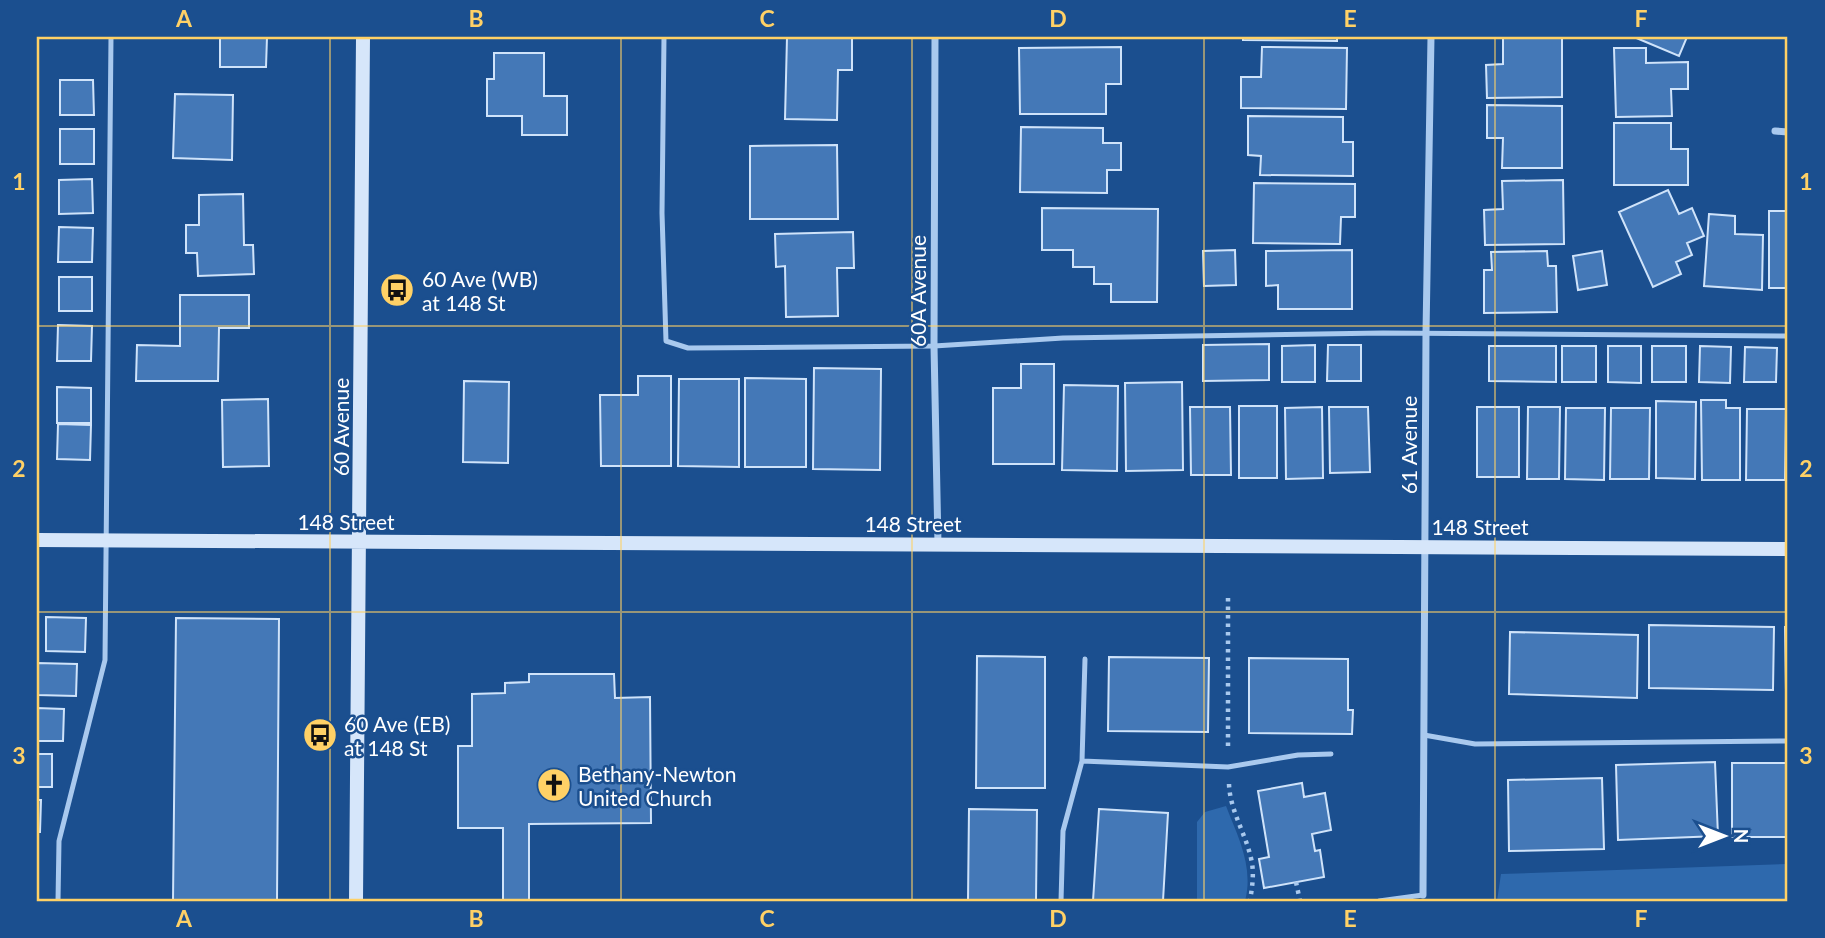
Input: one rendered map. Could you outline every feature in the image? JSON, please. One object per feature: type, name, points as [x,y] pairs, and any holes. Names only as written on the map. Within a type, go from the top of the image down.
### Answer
[{"type":"main road","name":"60 Avenue","points":[[356,901],[363,37]]},
{"type":"main road","name":"148 Street","points":[[37,540],[1788,549]]},
{"type":"street","name":"60A Avenue","points":[[935,37],[934,346],[938,544]]},
{"type":"street","name":"61 Avenue","points":[[1423,895],[1426,333],[1431,37]]},
{"type":"street","points":[[1775,131],[1788,132]]},
{"type":"lane","points":[[58,901],[59,841],[105,660],[111,37]]},
{"type":"lane","points":[[664,37],[662,213],[666,341],[688,348],[934,346],[1076,338],[1426,333],[1788,336]]},
{"type":"lane","points":[[1061,901],[1063,831],[1082,761],[1086,659]]},
{"type":"lane","points":[[1424,735],[1475,744],[1788,741]]},
{"type":"lane","points":[[1082,761],[1228,768],[1298,755],[1331,754]]},
{"type":"lane","points":[[1379,901],[1423,895]]},
{"type":"path","points":[[1228,598],[1228,723]]},
{"type":"path","points":[[1228,768],[1232,808],[1252,862],[1250,901]]},
{"type":"path","points":[[1296,882],[1300,901]]},
{"type":"shaded area","points":[[1226,806],[1246,864],[1248,876],[1245,901],[1197,901],[1197,822],[1205,812]]},
{"type":"shaded area","points":[[1788,864],[1788,901],[1497,901],[1501,874]]},
{"type":"building","points":[[220,37],[267,37],[266,67],[220,67]]},
{"type":"building","points":[[787,37],[852,37],[852,70],[838,70],[837,120],[785,119]]},
{"type":"building","points":[[1243,37],[1337,37],[1337,41],[1243,40]]},
{"type":"building","points":[[1503,37],[1562,37],[1562,97],[1487,98],[1486,65],[1503,64]]},
{"type":"building","points":[[1634,37],[1687,37],[1679,56]]},
{"type":"building","points":[[1121,47],[1121,84],[1106,84],[1106,114],[1020,114],[1019,48]]},
{"type":"building","points":[[1262,47],[1347,48],[1346,109],[1241,108],[1241,77],[1261,77]]},
{"type":"building","points":[[1614,48],[1646,48],[1646,63],[1688,62],[1688,89],[1671,89],[1672,116],[1616,117]]},
{"type":"building","points":[[494,53],[544,53],[544,96],[567,96],[567,135],[522,135],[522,116],[487,116],[487,79],[494,79]]},
{"type":"building","points":[[60,80],[93,80],[94,115],[60,115]]},
{"type":"building","points":[[175,94],[233,95],[232,160],[173,158]]},
{"type":"building","points":[[1487,105],[1562,106],[1562,168],[1502,168],[1503,138],[1487,138]]},
{"type":"building","points":[[1248,116],[1343,117],[1343,142],[1353,142],[1353,176],[1260,175],[1261,156],[1248,155]]},
{"type":"building","points":[[1614,123],[1671,123],[1671,149],[1688,149],[1688,185],[1614,185]]},
{"type":"building","points":[[1021,127],[1103,128],[1103,143],[1121,143],[1121,170],[1107,170],[1107,193],[1020,192]]},
{"type":"building","points":[[60,129],[94,129],[94,164],[60,164]]},
{"type":"building","points":[[837,145],[838,219],[750,219],[750,146]]},
{"type":"building","points":[[92,179],[93,213],[59,214],[59,180]]},
{"type":"building","points":[[1563,180],[1564,244],[1485,245],[1484,210],[1503,209],[1502,181]]},
{"type":"building","points":[[1254,183],[1355,184],[1355,217],[1341,217],[1340,244],[1253,243]]},
{"type":"building","points":[[1668,190],[1679,214],[1692,208],[1704,236],[1687,243],[1692,255],[1676,262],[1681,274],[1653,287],[1619,212]]},
{"type":"building","points":[[243,194],[244,245],[253,245],[254,274],[198,276],[197,253],[186,253],[186,225],[199,225],[199,195]]},
{"type":"building","points":[[1042,208],[1158,209],[1157,302],[1111,302],[1111,284],[1094,284],[1094,267],[1073,267],[1073,250],[1042,250]]},
{"type":"building","points":[[1769,211],[1788,211],[1788,288],[1769,288]]},
{"type":"building","points":[[1709,214],[1735,216],[1735,234],[1763,235],[1762,290],[1704,286]]},
{"type":"building","points":[[59,227],[93,228],[92,262],[58,262]]},
{"type":"building","points":[[853,232],[854,268],[837,268],[838,316],[786,317],[785,266],[776,267],[775,234]]},
{"type":"building","points":[[1235,250],[1236,285],[1204,286],[1203,251]]},
{"type":"building","points":[[1352,250],[1352,309],[1278,309],[1278,285],[1266,286],[1266,251]]},
{"type":"building","points":[[1547,251],[1548,266],[1556,266],[1557,312],[1484,313],[1484,270],[1492,270],[1491,252]]},
{"type":"building","points":[[1602,251],[1607,285],[1578,290],[1573,256]]},
{"type":"building","points":[[59,277],[92,277],[92,311],[59,311]]},
{"type":"building","points":[[180,295],[249,295],[249,328],[219,328],[218,381],[136,381],[137,345],[180,346]]},
{"type":"building","points":[[58,325],[92,326],[91,361],[57,361]]},
{"type":"building","points":[[1269,344],[1269,380],[1203,381],[1203,345]]},
{"type":"building","points":[[1315,345],[1315,382],[1282,382],[1282,346]]},
{"type":"building","points":[[1328,345],[1361,345],[1361,381],[1327,381]]},
{"type":"building","points":[[1489,346],[1556,346],[1556,382],[1489,381]]},
{"type":"building","points":[[1562,346],[1596,346],[1596,382],[1562,382]]},
{"type":"building","points":[[1608,346],[1641,346],[1641,383],[1608,382]]},
{"type":"building","points":[[1652,346],[1686,346],[1686,382],[1652,382]]},
{"type":"building","points":[[1700,346],[1731,347],[1730,383],[1699,382]]},
{"type":"building","points":[[1745,347],[1777,348],[1776,382],[1744,382]]},
{"type":"building","points":[[1021,364],[1054,364],[1054,464],[993,464],[993,388],[1021,388]]},
{"type":"building","points":[[814,368],[881,369],[880,470],[813,469]]},
{"type":"building","points":[[638,376],[671,376],[671,466],[601,466],[600,395],[638,395]]},
{"type":"building","points":[[745,378],[806,379],[806,467],[745,467]]},
{"type":"building","points":[[679,379],[739,379],[739,467],[678,466]]},
{"type":"building","points":[[464,381],[509,382],[508,463],[463,462]]},
{"type":"building","points":[[1182,382],[1183,470],[1126,471],[1125,383]]},
{"type":"building","points":[[1064,385],[1118,386],[1117,471],[1062,470]]},
{"type":"building","points":[[57,387],[91,388],[91,423],[57,423]]},
{"type":"building","points":[[268,399],[269,466],[223,467],[222,400]]},
{"type":"building","points":[[1701,400],[1726,400],[1726,408],[1740,408],[1740,480],[1702,480]]},
{"type":"building","points":[[1656,401],[1696,402],[1695,479],[1656,478]]},
{"type":"building","points":[[1239,406],[1277,406],[1277,478],[1239,478]]},
{"type":"building","points":[[1190,407],[1230,407],[1231,475],[1191,475]]},
{"type":"building","points":[[1322,407],[1323,478],[1286,479],[1285,408]]},
{"type":"building","points":[[1329,407],[1368,407],[1370,472],[1330,473]]},
{"type":"building","points":[[1477,407],[1519,407],[1519,477],[1477,477]]},
{"type":"building","points":[[1528,407],[1560,407],[1559,479],[1527,479]]},
{"type":"building","points":[[1566,408],[1605,408],[1604,480],[1565,479]]},
{"type":"building","points":[[1611,408],[1650,408],[1649,479],[1610,479]]},
{"type":"building","points":[[1747,409],[1786,409],[1785,480],[1746,480]]},
{"type":"building","points":[[58,424],[91,425],[90,460],[57,459]]},
{"type":"building","points":[[46,617],[86,618],[85,652],[46,651]]},
{"type":"building","points":[[176,618],[279,619],[277,901],[173,901]]},
{"type":"building","points":[[1649,625],[1774,627],[1773,690],[1649,688]]},
{"type":"building","points":[[1785,627],[1788,627],[1788,691],[1786,691]]},
{"type":"building","points":[[1510,632],[1638,635],[1637,698],[1509,694]]},
{"type":"building","points":[[977,656],[1045,657],[1045,788],[976,788]]},
{"type":"building","points":[[1109,657],[1209,658],[1208,732],[1108,731]]},
{"type":"building","points":[[1249,658],[1348,659],[1348,710],[1353,710],[1352,734],[1249,733]]},
{"type":"building","points":[[37,663],[77,664],[76,696],[37,695]]},
{"type":"building","name":"Bethany-Newton United Church","points":[[529,674],[614,674],[615,698],[650,697],[651,823],[529,824],[529,901],[503,901],[503,828],[458,828],[458,746],[472,746],[472,694],[505,693],[505,683],[529,682]]},
{"type":"building","points":[[37,708],[64,709],[63,741],[37,741]]},
{"type":"building","points":[[37,754],[52,754],[52,787],[37,787]]},
{"type":"building","points":[[1715,762],[1718,836],[1618,840],[1616,765]]},
{"type":"building","points":[[1732,763],[1788,763],[1788,837],[1732,837]]},
{"type":"building","points":[[1602,778],[1604,849],[1509,851],[1508,780]]},
{"type":"building","points":[[1302,783],[1304,797],[1325,793],[1331,830],[1312,834],[1315,851],[1320,850],[1324,877],[1264,888],[1259,859],[1269,857],[1258,791]]},
{"type":"building","points":[[37,800],[41,800],[40,832],[37,832]]},
{"type":"building","points":[[969,809],[1037,810],[1036,901],[968,901]]},
{"type":"building","points":[[1099,809],[1168,813],[1163,901],[1093,901]]},
{"type":"place","name":"60 Ave (WB) at 148 St","points":[[397,290]]},
{"type":"place","name":"60 Ave (EB) at 148 St","points":[[320,735]]},
{"type":"place","name":"Bethany-Newton United Church","points":[[554,785]]}]
